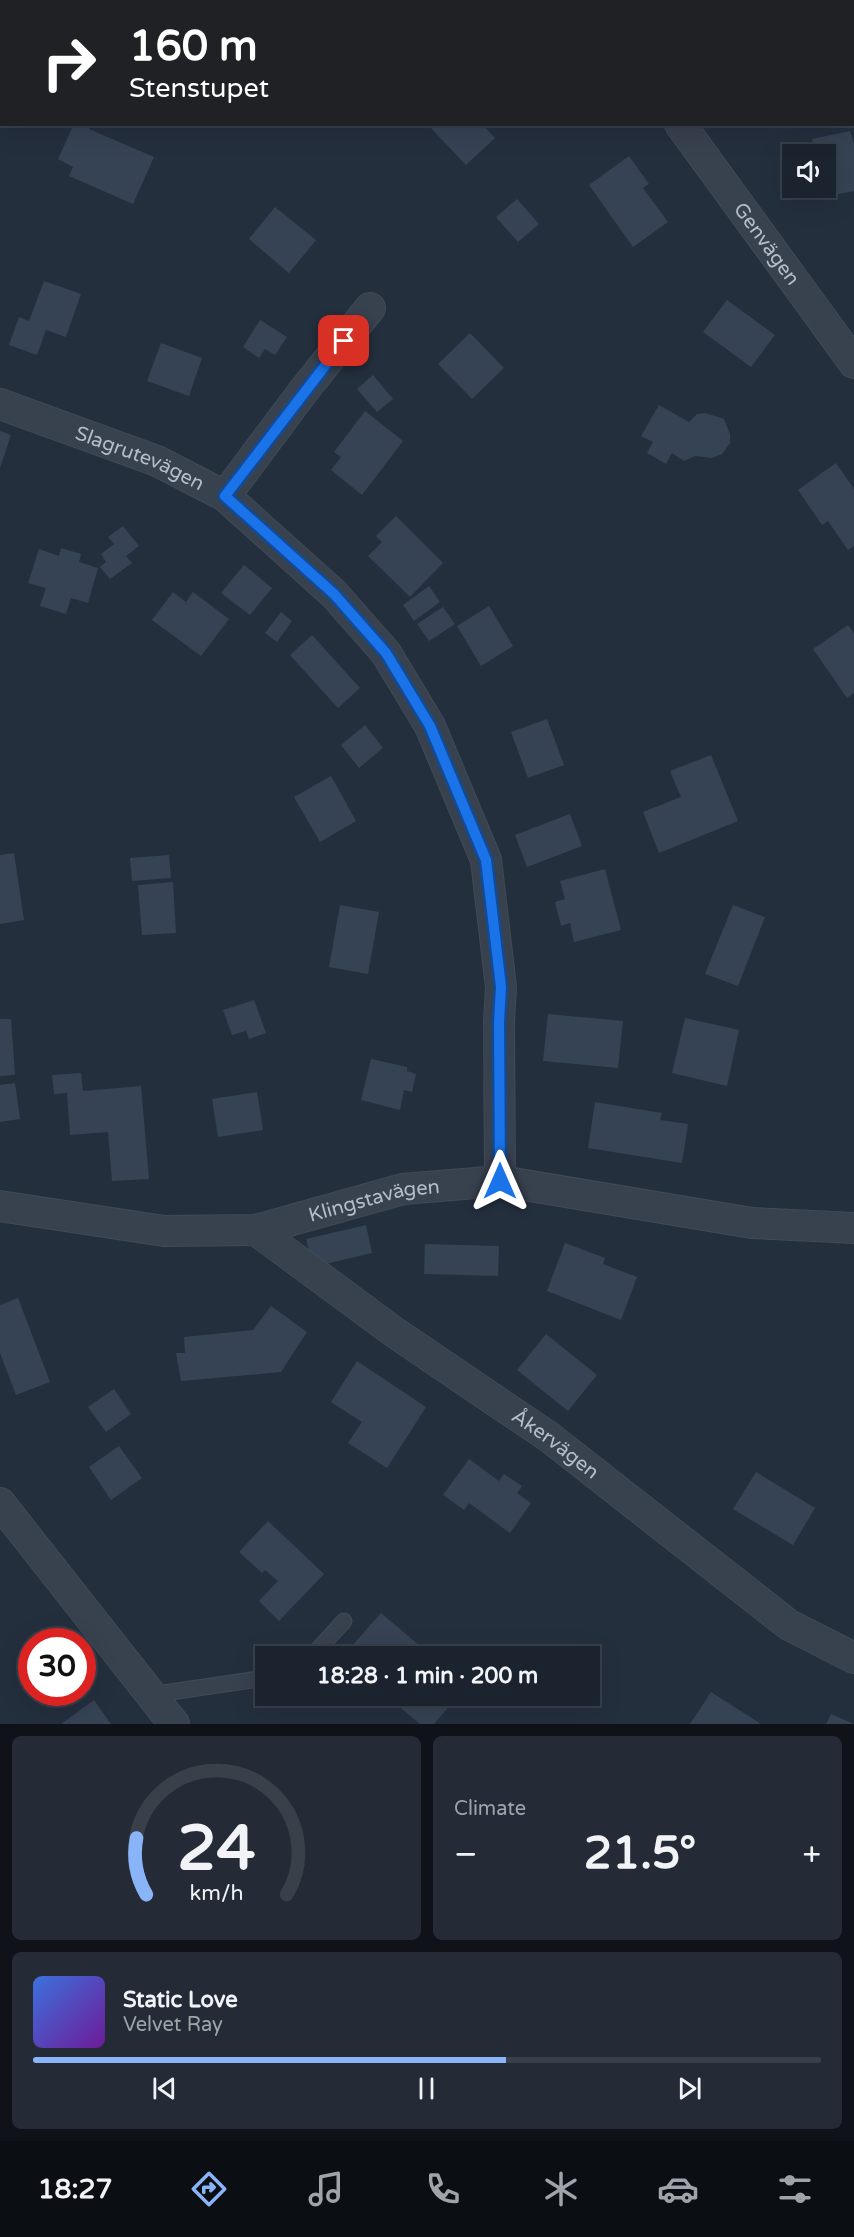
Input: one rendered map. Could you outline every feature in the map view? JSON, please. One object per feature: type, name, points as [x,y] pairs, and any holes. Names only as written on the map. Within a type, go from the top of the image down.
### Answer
[{"type":"street","name":"Genvägen","points":[[681,126],[854,363]]},
{"type":"street","points":[[225,496],[305,389],[370,308]]},
{"type":"street","name":"Slagrutevägen","points":[[0,404],[157,461],[225,496],[334,594],[386,653],[430,726],[486,860],[501,987],[499,1022],[500,1181]]},
{"type":"street","name":"Klingstavägen","points":[[0,1206],[164,1231],[256,1230],[403,1189],[500,1181],[752,1223],[854,1228]]},
{"type":"street","name":"Åkervägen","points":[[256,1230],[394,1332],[549,1437],[789,1624],[854,1658]]},
{"type":"street","points":[[0,1503],[174,1724]]},
{"type":"lane","points":[[321,1646],[344,1621]]},
{"type":"lane","points":[[150,1695],[255,1680]]},
{"type":"building","points":[[73,126],[91,126],[89,129],[154,157],[133,204],[69,176],[73,167],[58,159]]},
{"type":"building","points":[[429,126],[484,126],[495,138],[466,165]]},
{"type":"building","points":[[850,131],[854,144],[854,191],[836,195],[836,144],[813,144],[812,139]]},
{"type":"building","points":[[629,156],[649,184],[643,188],[668,222],[633,247],[589,185]]},
{"type":"building","points":[[517,199],[539,224],[518,242],[496,217]]},
{"type":"building","points":[[275,207],[316,240],[289,273],[249,239]]},
{"type":"building","points":[[44,281],[81,294],[66,337],[46,330],[37,355],[9,345],[19,317],[29,321]]},
{"type":"building","points":[[727,300],[775,335],[751,367],[703,332]]},
{"type":"building","points":[[260,320],[287,337],[275,355],[265,349],[259,358],[243,347]]},
{"type":"building","points":[[470,333],[504,368],[472,399],[438,364]]},
{"type":"building","points":[[161,343],[202,358],[189,396],[147,381]]},
{"type":"building","points":[[373,375],[393,399],[377,412],[357,389]]},
{"type":"building","points":[[659,405],[689,422],[697,414],[705,413],[724,419],[730,434],[730,443],[722,454],[712,458],[695,456],[684,461],[672,453],[666,464],[647,453],[653,442],[641,436]]},
{"type":"building","points":[[365,411],[403,441],[362,495],[331,470],[341,457],[334,452]]},
{"type":"building","points":[[0,431],[11,435],[0,468]]},
{"type":"building","points":[[836,463],[854,489],[854,546],[848,550],[828,521],[822,525],[798,490]]},
{"type":"building","points":[[396,516],[443,563],[410,597],[368,556],[382,542],[376,536]]},
{"type":"building","points":[[123,526],[139,546],[126,556],[132,563],[110,579],[100,567],[106,562],[101,554],[114,544],[108,537]]},
{"type":"building","points":[[61,548],[81,554],[79,562],[98,568],[88,603],[71,598],[66,614],[40,606],[46,588],[28,583],[39,549],[59,556]]},
{"type":"building","points":[[244,565],[272,588],[250,615],[221,593]]},
{"type":"building","points":[[429,586],[440,602],[414,621],[403,605]]},
{"type":"building","points":[[173,592],[186,602],[193,592],[229,619],[201,656],[152,620]]},
{"type":"building","points":[[489,606],[513,646],[481,666],[457,626]]},
{"type":"building","points":[[443,607],[455,624],[429,641],[417,624]]},
{"type":"building","points":[[281,612],[292,621],[277,642],[265,633]]},
{"type":"building","points":[[848,625],[854,633],[854,693],[847,698],[813,649]]},
{"type":"building","points":[[312,635],[360,688],[338,708],[290,655]]},
{"type":"building","points":[[547,719],[564,765],[528,778],[511,732]]},
{"type":"building","points":[[365,725],[383,748],[359,768],[341,745]]},
{"type":"building","points":[[711,755],[738,821],[659,853],[643,812],[681,797],[670,771]]},
{"type":"building","points":[[331,776],[356,821],[320,842],[294,797]]},
{"type":"building","points":[[570,814],[582,846],[527,867],[515,835]]},
{"type":"building","points":[[14,853],[24,920],[0,924],[0,855]]},
{"type":"building","points":[[169,855],[171,878],[132,881],[130,858]]},
{"type":"building","points":[[605,869],[621,930],[574,942],[570,923],[561,926],[555,902],[565,899],[560,881]]},
{"type":"building","points":[[173,882],[176,933],[142,935],[138,885]]},
{"type":"building","points":[[340,905],[379,912],[368,974],[329,967]]},
{"type":"building","points":[[733,905],[765,917],[738,986],[705,974]]},
{"type":"building","points":[[254,1000],[266,1033],[249,1039],[246,1031],[232,1035],[223,1010]]},
{"type":"building","points":[[548,1014],[623,1021],[618,1068],[543,1061]]},
{"type":"building","points":[[685,1018],[739,1030],[727,1086],[672,1073]]},
{"type":"building","points":[[0,1019],[11,1019],[15,1075],[0,1076]]},
{"type":"building","points":[[371,1059],[407,1067],[407,1071],[416,1074],[412,1092],[404,1090],[400,1110],[361,1100]]},
{"type":"building","points":[[81,1073],[83,1091],[141,1086],[149,1179],[112,1181],[108,1132],[70,1135],[67,1093],[54,1094],[52,1075]]},
{"type":"building","points":[[15,1083],[20,1119],[0,1122],[0,1085]]},
{"type":"building","points":[[257,1092],[263,1130],[218,1137],[212,1099]]},
{"type":"building","points":[[595,1102],[662,1113],[660,1120],[688,1124],[682,1163],[588,1148]]},
{"type":"building","points":[[366,1225],[372,1253],[313,1267],[306,1239]]},
{"type":"building","points":[[565,1243],[605,1258],[603,1264],[637,1277],[621,1320],[547,1291]]},
{"type":"building","points":[[425,1244],[499,1246],[498,1276],[424,1274]]},
{"type":"building","points":[[18,1298],[50,1382],[16,1395],[0,1353],[0,1305]]},
{"type":"building","points":[[271,1306],[307,1332],[281,1372],[181,1381],[176,1353],[185,1353],[184,1337],[253,1330]]},
{"type":"building","points":[[546,1334],[597,1375],[568,1411],[517,1370]]},
{"type":"building","points":[[357,1361],[426,1407],[387,1468],[348,1443],[362,1422],[331,1402]]},
{"type":"building","points":[[114,1389],[131,1414],[106,1432],[88,1407]]},
{"type":"building","points":[[119,1446],[142,1478],[111,1500],[89,1467]]},
{"type":"building","points":[[469,1459],[499,1481],[504,1474],[522,1486],[517,1493],[531,1503],[510,1533],[469,1503],[464,1510],[443,1495]]},
{"type":"building","points":[[756,1472],[815,1508],[793,1545],[733,1509]]},
{"type":"building","points":[[268,1521],[324,1574],[279,1621],[259,1601],[278,1581],[265,1570],[262,1573],[239,1552]]},
{"type":"building","points":[[381,1613],[420,1646],[352,1646]]},
{"type":"building","points":[[711,1692],[761,1724],[690,1724]]},
{"type":"building","points":[[96,1703],[111,1724],[61,1724],[86,1706],[96,1706]]},
{"type":"building","points":[[398,1706],[450,1706],[434,1724],[420,1724]]},
{"type":"building","points":[[831,1714],[854,1724],[826,1724]]},
{"type":"route","points":[[344,341],[225,496],[334,594],[386,653],[430,726],[486,860],[501,987],[499,1022],[500,1181]]}]
